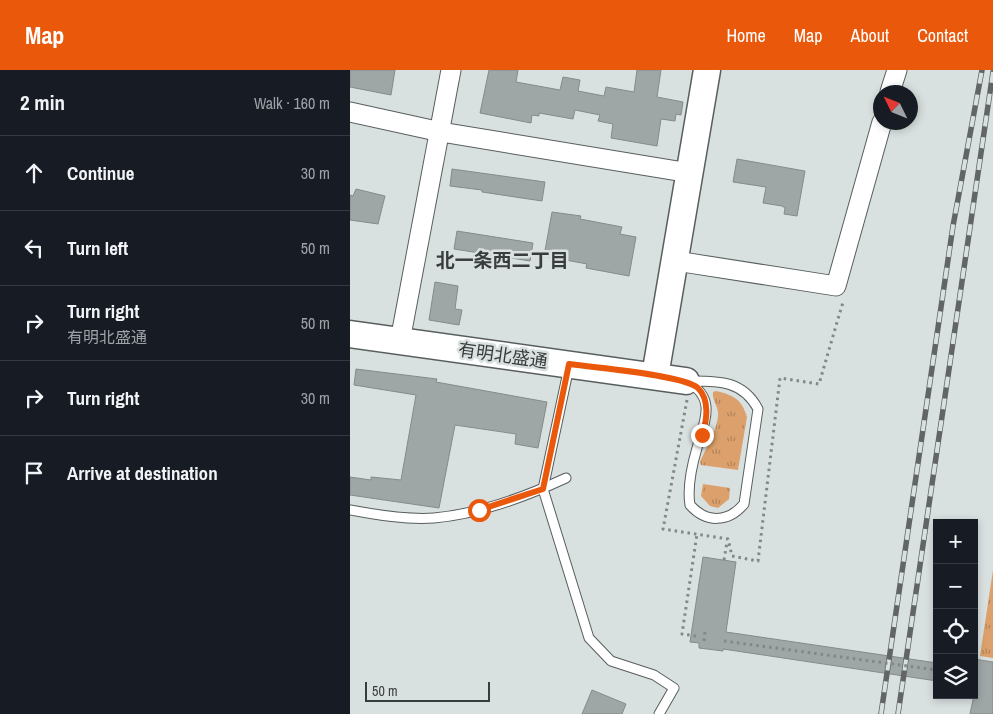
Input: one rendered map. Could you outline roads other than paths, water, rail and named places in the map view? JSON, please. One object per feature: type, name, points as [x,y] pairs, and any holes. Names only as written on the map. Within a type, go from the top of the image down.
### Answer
[{"type":"street","points":[[400,341],[441,132],[451,70]]},
{"type":"street","points":[[655,376],[707,70]]},
{"type":"street","points":[[892,85],[897,70]]},
{"type":"street","points":[[350,112],[441,132],[690,173]]},
{"type":"street","points":[[676,261],[836,286],[880,130]]},
{"type":"street","name":"有明北盛通","points":[[350,334],[655,376],[687,389]]},
{"type":"lane","points":[[569,364],[543,489],[589,638],[611,662],[654,675],[674,688],[658,714]]},
{"type":"lane","points":[[713,381],[741,387],[751,396],[758,409],[744,504],[737,512],[728,517],[720,519],[704,517],[690,505],[688,494],[697,448],[705,426],[706,410],[698,388],[687,389],[713,381]]},
{"type":"lane","points":[[350,510],[379,515],[433,518],[479,510],[543,489],[566,478]]},
{"type":"railway","points":[[881,714],[953,226],[982,70]]},
{"type":"railway","points":[[898,714],[993,72]]},
{"type":"district","name":"北一条西二丁目","points":[[502,260]]}]
